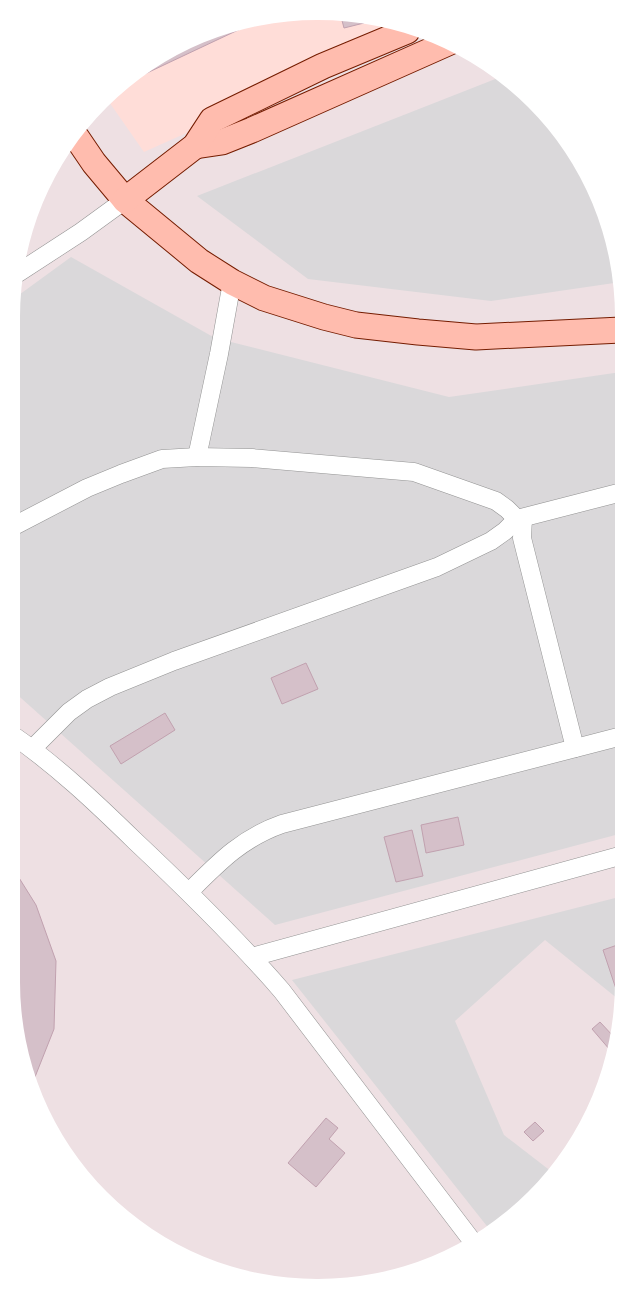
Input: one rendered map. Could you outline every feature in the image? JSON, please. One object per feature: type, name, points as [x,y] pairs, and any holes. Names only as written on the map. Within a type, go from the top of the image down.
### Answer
[{"type":"main road","points":[[125,200],[195,146],[212,120],[323,66],[403,33]]},
{"type":"main road","points":[[195,146],[222,142],[252,130],[439,47]]},
{"type":"main road","points":[[78,141],[99,170],[125,200],[199,260],[232,282],[264,298],[356,325],[476,338],[615,330]]},
{"type":"street","points":[[25,269],[81,232],[125,200]]},
{"type":"street","points":[[197,457],[232,282]]},
{"type":"street","points":[[20,523],[87,488],[128,471],[162,459],[197,457],[252,458],[414,472],[496,501],[520,519],[522,538],[575,748]]},
{"type":"street","points":[[33,748],[69,712],[87,699],[110,687],[437,567],[491,541],[520,519],[615,494]]},
{"type":"street","points":[[189,892],[224,857],[241,844],[282,824],[615,738]]},
{"type":"street","points":[[20,739],[33,748],[111,818],[189,892],[252,957],[282,991],[363,1099],[412,1160],[469,1237]]},
{"type":"street","points":[[252,957],[615,858]]},
{"type":"shaded area","points":[[318,20],[356,23],[407,34],[144,152],[110,104],[136,81],[186,51],[241,30],[298,21]]},
{"type":"shaded area","points":[[496,79],[541,121],[554,136],[575,169],[599,222],[609,259],[612,283],[491,301],[308,279],[197,196]]},
{"type":"shaded area","points":[[71,257],[215,338],[449,397],[615,373],[615,835],[275,925],[20,697],[22,293]]},
{"type":"shaded area","points":[[615,898],[614,996],[545,940],[455,1021],[504,1135],[549,1169],[514,1205],[487,1226],[292,980]]},
{"type":"building","points":[[342,22],[361,24],[344,28]]},
{"type":"building","points":[[232,33],[149,72],[186,51]]},
{"type":"building","points":[[306,663],[318,689],[282,704],[271,678]]},
{"type":"building","points":[[165,713],[175,730],[121,764],[110,746]]},
{"type":"building","points":[[458,817],[464,845],[426,853],[421,825]]},
{"type":"building","points":[[412,830],[423,876],[396,882],[384,837]]},
{"type":"building","points":[[20,879],[36,905],[56,961],[54,1029],[36,1076],[26,1040],[21,1001]]},
{"type":"building","points":[[615,946],[615,985],[603,950]]},
{"type":"building","points":[[600,1022],[610,1033],[607,1047],[592,1029]]},
{"type":"building","points":[[326,1118],[338,1128],[329,1139],[345,1153],[316,1187],[288,1163]]},
{"type":"building","points":[[535,1122],[544,1131],[533,1141],[524,1132]]}]
